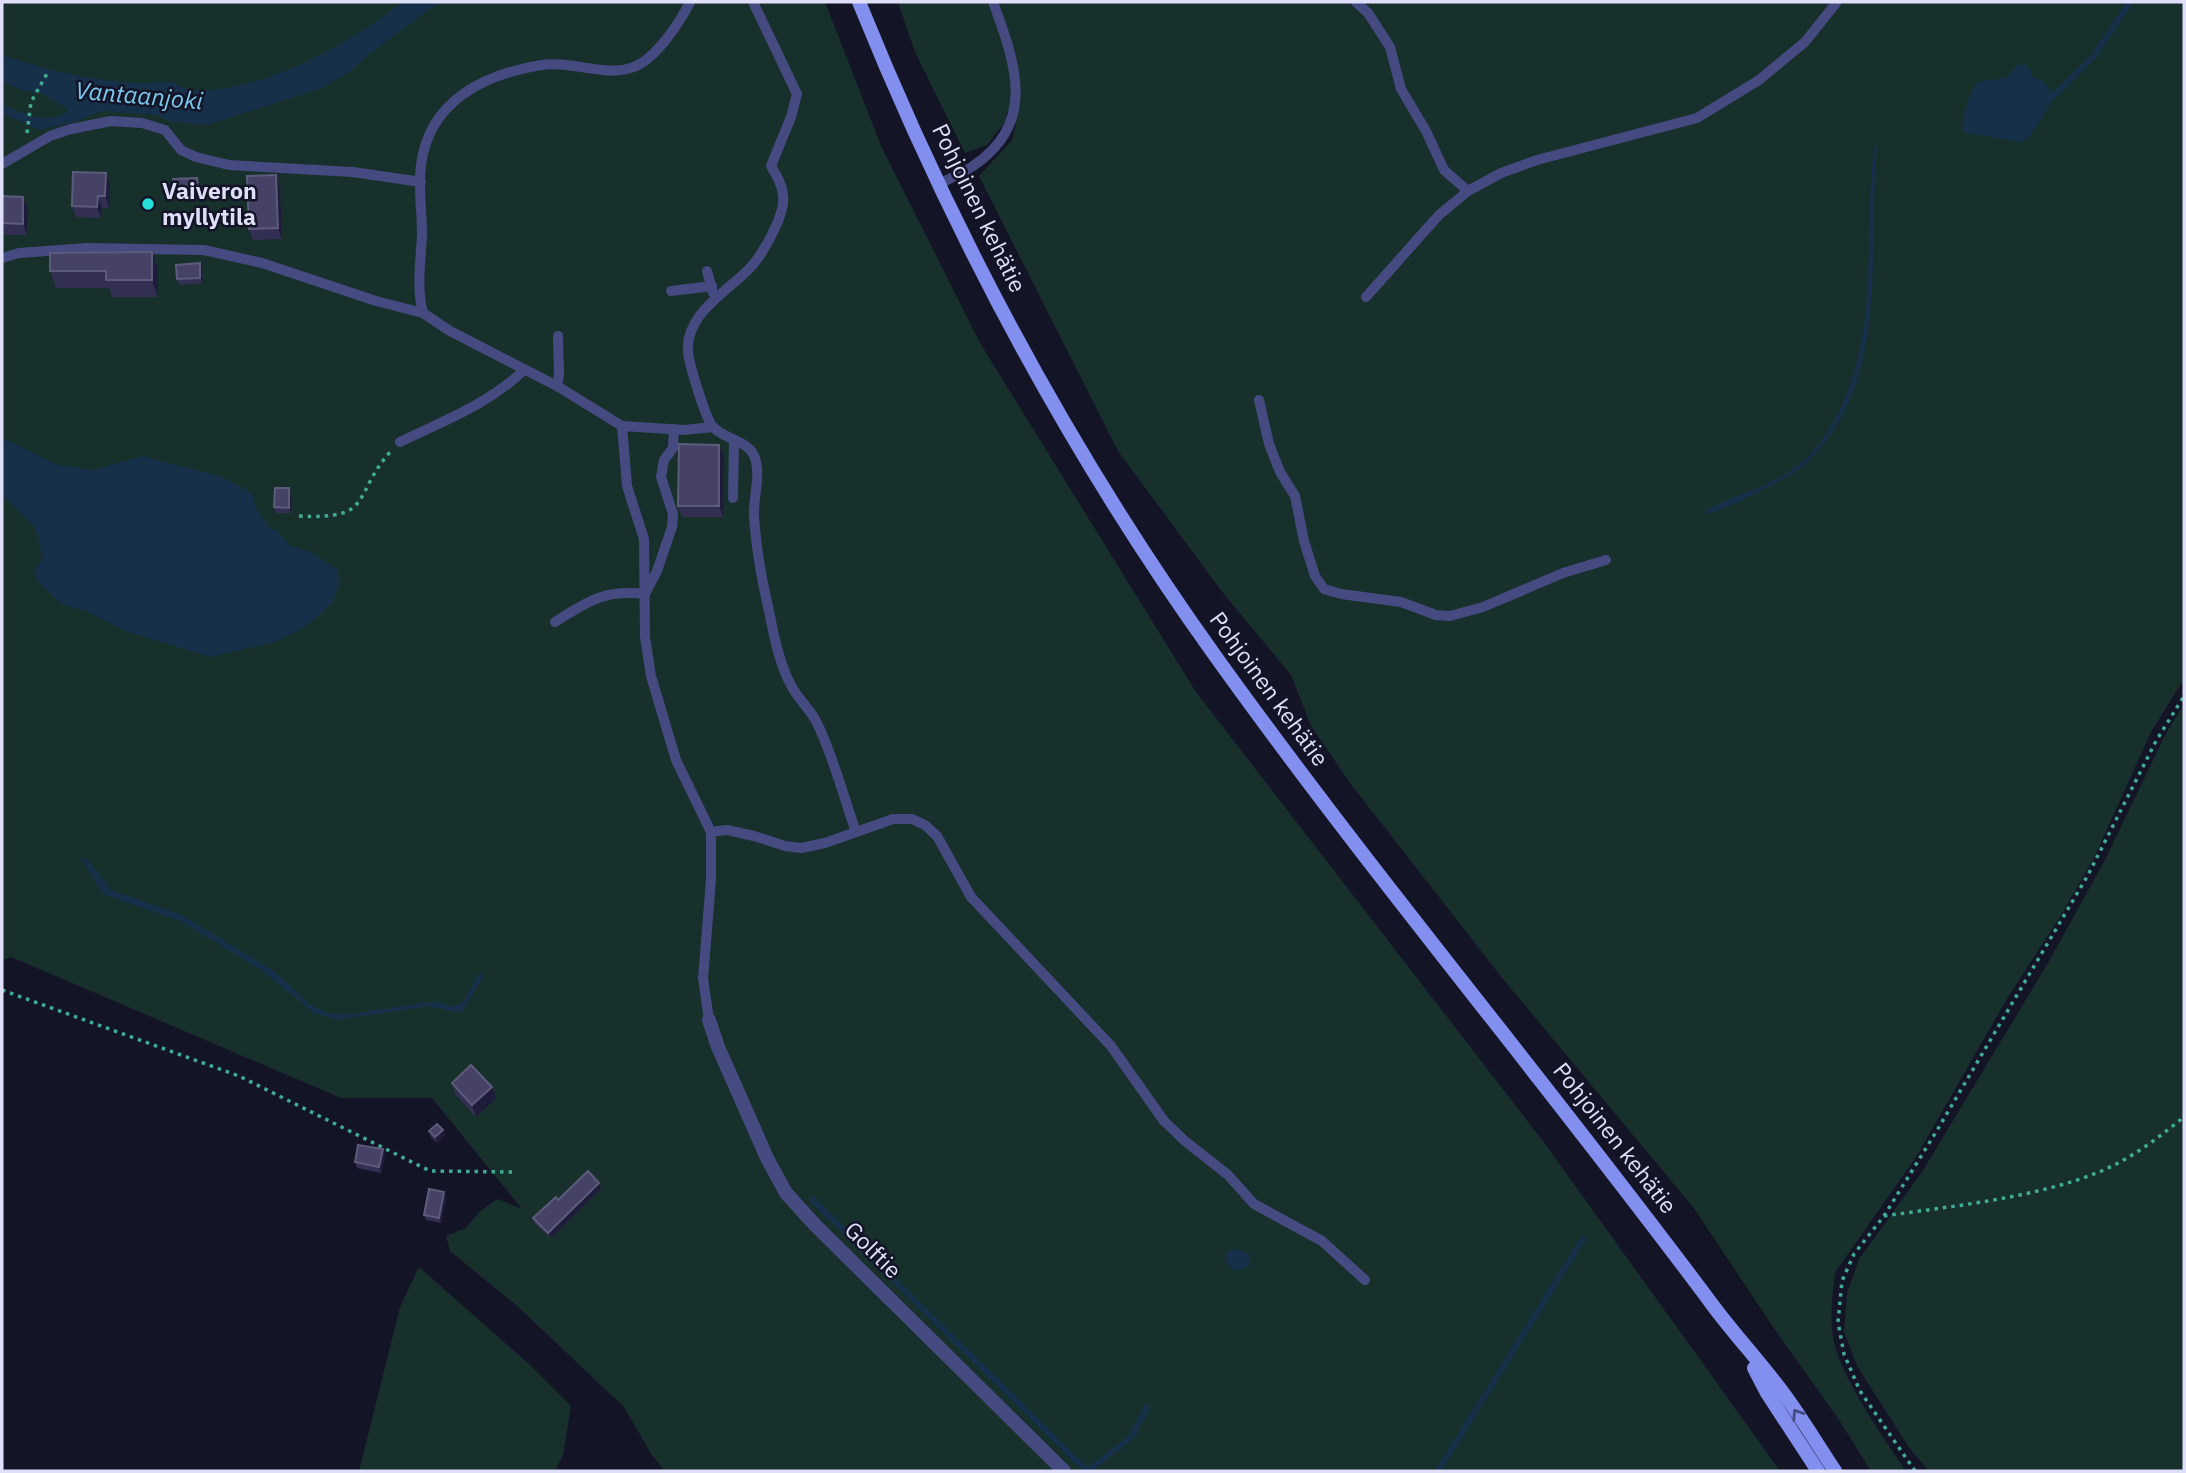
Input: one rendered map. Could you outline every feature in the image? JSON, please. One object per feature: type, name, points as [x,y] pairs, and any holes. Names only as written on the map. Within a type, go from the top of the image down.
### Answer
[{"type":"main road","name":"Pohjoinen kehätie","points":[[859,2],[939,184],[988,283],[1060,413],[1124,519],[1213,653],[1369,860],[1620,1181],[1740,1342],[1781,1390],[1835,1471]]},
{"type":"main road","name":"Pohjoinen kehätie","points":[[1740,1342],[1767,1393],[1818,1471]]},
{"type":"street","name":"Golftie","points":[[709,1020],[762,1145],[786,1193],[815,1225],[1064,1471]]},
{"type":"lane","points":[[422,313],[418,294],[422,237],[420,168],[425,144],[435,122],[466,91],[501,75],[543,65],[571,64],[621,70],[636,66],[650,57],[683,16],[690,2]]},
{"type":"lane","points":[[713,427],[694,380],[688,353],[689,334],[696,320],[715,299],[749,269],[767,246],[778,222],[785,202],[781,184],[771,166],[791,117],[797,94],[753,2]]},
{"type":"lane","points":[[939,184],[972,167],[992,151],[1012,122],[1016,105],[1016,77],[1010,49],[993,2]]},
{"type":"lane","points":[[1356,2],[1367,13],[1390,47],[1401,89],[1426,131],[1444,170],[1468,191]]},
{"type":"lane","points":[[1366,297],[1439,215],[1468,191],[1501,173],[1537,160],[1697,118],[1759,80],[1805,42],[1837,2]]},
{"type":"lane","points":[[2,164],[50,136],[111,121],[142,123],[165,130],[181,149],[196,158],[229,165],[353,173],[421,182]]},
{"type":"lane","points":[[2,258],[19,253],[87,248],[204,250],[262,263],[376,301],[422,313],[450,331],[557,386],[622,426],[674,429],[713,427],[748,447],[755,457],[754,515],[758,553],[783,670],[793,690],[817,722],[856,832]]},
{"type":"lane","points":[[707,271],[715,299]]},
{"type":"lane","points":[[671,291],[712,286]]},
{"type":"lane","points":[[557,386],[558,336]]},
{"type":"lane","points":[[400,442],[480,404],[504,389],[524,370]]},
{"type":"lane","points":[[1259,400],[1269,444],[1280,472],[1295,496],[1304,541],[1315,576],[1324,589],[1401,602],[1436,615],[1450,616],[1483,607],[1563,573],[1606,560]]},
{"type":"lane","points":[[622,426],[627,486],[644,539],[645,637],[651,676],[676,760],[711,832],[711,880],[703,978],[709,1020]]},
{"type":"lane","points":[[645,594],[657,571],[672,527],[673,514],[661,477],[661,468],[673,448],[674,429]]},
{"type":"lane","points":[[733,498],[734,440]]},
{"type":"lane","points":[[555,622],[599,597],[627,592],[645,594]]},
{"type":"lane","points":[[711,832],[727,830],[801,848],[825,843],[893,818],[912,819],[925,825],[937,836],[971,897],[1111,1046],[1164,1121],[1228,1175],[1254,1204],[1322,1241],[1366,1280]]},
{"type":"path","points":[[26,139],[33,97],[49,70]]},
{"type":"path","points":[[299,516],[328,518],[350,512],[361,502],[383,461],[400,442]]},
{"type":"path","points":[[1915,1471],[1860,1391],[1844,1354],[1838,1322],[1842,1281],[1854,1254],[1884,1216],[2088,875],[2156,741],[2184,696]]},
{"type":"path","points":[[2,990],[239,1076],[430,1171],[513,1172]]},
{"type":"path","points":[[1884,1216],[2046,1189],[2100,1172],[2145,1148],[2184,1117]]},
{"type":"green space","points":[[2,2],[825,2],[882,148],[980,343],[1196,692],[1546,1145],[1780,1471],[665,1471],[652,1455],[624,1407],[516,1305],[450,1251],[446,1236],[466,1228],[479,1212],[498,1199],[522,1209],[432,1098],[341,1098],[11,957],[2,960]]},
{"type":"green space","points":[[898,2],[2184,2],[2184,679],[2151,732],[2094,858],[2060,917],[2008,997],[1916,1157],[1836,1271],[1832,1320],[1837,1352],[1864,1406],[1906,1471],[1871,1471],[1693,1207],[1503,979],[1350,783],[1311,726],[1291,675],[1223,593],[1118,451],[979,176],[1012,140],[1016,125],[1007,111],[1006,121],[987,145],[965,153],[915,52]]},
{"type":"green space","points":[[2184,704],[2184,1471],[1929,1471],[1910,1449],[1857,1366],[1844,1332],[1847,1293],[1859,1259],[1922,1172],[2048,963],[2105,860],[2165,735]]},
{"type":"green space","points":[[419,1267],[529,1364],[571,1406],[563,1455],[555,1471],[359,1471],[400,1307]]},
{"type":"water","name":"Vantaanjoki","points":[[402,2],[443,2],[368,55],[350,72],[322,88],[207,125],[171,122],[157,115],[102,111],[71,123],[39,130],[2,113],[2,104],[27,115],[45,118],[61,115],[69,110],[41,93],[24,91],[2,81],[2,55],[89,78],[125,82],[169,82],[189,89],[215,89],[243,85],[302,64],[358,34]]},
{"type":"water","points":[[2025,64],[2032,76],[2045,83],[2053,96],[2030,135],[2022,142],[1966,133],[1962,128],[1964,116],[1977,82],[2006,78],[2017,65]]},
{"type":"water","points":[[1874,147],[1877,147],[1870,315],[1852,396],[1833,432],[1800,468],[1731,506],[1701,514],[1724,501],[1773,481],[1796,467],[1821,441],[1840,409],[1861,345],[1868,280]]},
{"type":"water","points":[[2,438],[58,465],[94,470],[142,456],[222,477],[252,493],[257,511],[271,529],[277,531],[291,546],[308,551],[337,569],[340,583],[332,604],[307,625],[278,641],[211,657],[125,631],[90,613],[62,604],[37,581],[34,571],[43,558],[35,527],[2,495]]},
{"type":"water","points":[[80,857],[87,859],[111,890],[182,915],[274,971],[309,1004],[327,1013],[352,1014],[439,1002],[453,1007],[463,1002],[480,972],[484,976],[461,1013],[428,1006],[338,1020],[314,1013],[261,970],[182,922],[103,894]]},
{"type":"water","points":[[1236,1249],[1246,1252],[1251,1258],[1248,1267],[1237,1271],[1227,1264],[1226,1259],[1226,1252]]},
{"type":"building","points":[[73,172],[106,173],[105,196],[98,196],[97,207],[72,206]]},
{"type":"building","points":[[276,175],[278,228],[249,229],[247,176]]},
{"type":"building","points":[[197,178],[198,192],[174,194],[173,179]]},
{"type":"building","points":[[2,196],[23,197],[23,224],[2,223]]},
{"type":"building","points":[[152,252],[152,280],[106,280],[106,271],[50,271],[50,253]]},
{"type":"building","points":[[200,263],[200,278],[177,279],[176,265]]},
{"type":"building","points":[[679,444],[719,445],[719,506],[678,506]]},
{"type":"building","points":[[275,488],[289,488],[289,508],[274,507]]},
{"type":"building","points":[[471,1065],[492,1087],[472,1105],[452,1083]]},
{"type":"building","points":[[437,1124],[443,1130],[435,1137],[429,1131]]},
{"type":"building","points":[[358,1145],[383,1149],[379,1167],[355,1162]]},
{"type":"building","points":[[588,1171],[599,1183],[548,1233],[533,1218],[556,1197],[558,1200]]},
{"type":"building","points":[[429,1189],[444,1192],[439,1218],[424,1215]]},
{"type":"waterway","points":[[2053,96],[2093,57],[2130,2]]},
{"type":"waterway","points":[[812,1199],[1087,1471]]},
{"type":"waterway","points":[[1438,1471],[1583,1239]]},
{"type":"waterway","points":[[1088,1471],[1131,1437],[1147,1407]]},
{"type":"place","name":"Vaiveron myllytila","points":[[148,204]]}]
